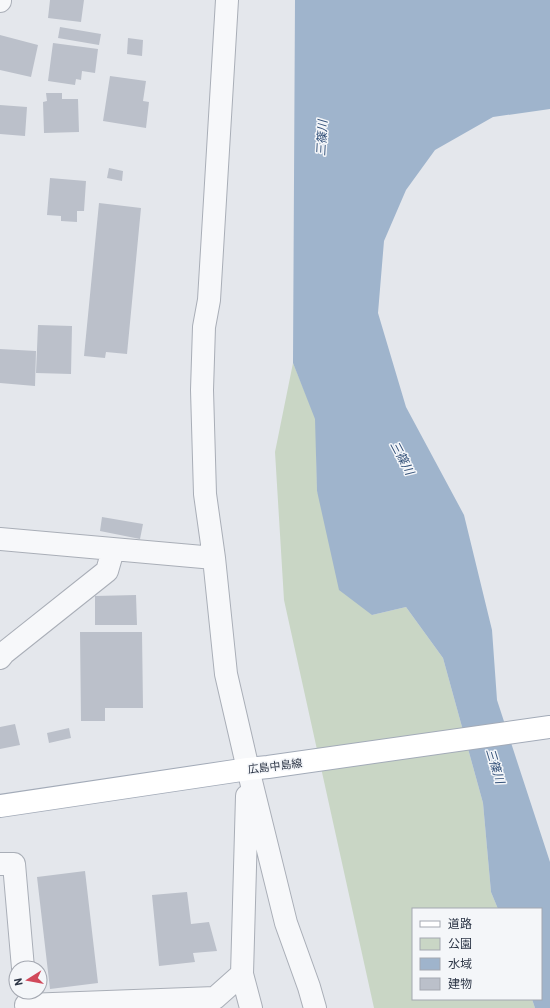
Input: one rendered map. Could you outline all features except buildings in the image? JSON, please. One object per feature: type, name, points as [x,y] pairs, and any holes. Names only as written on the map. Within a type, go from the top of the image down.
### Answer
[{"type":"main road","name":"広島中島線","points":[[0,806],[550,727]]},
{"type":"street","points":[[227,0],[210,300],[204,327],[202,390],[205,494],[214,558],[226,674],[258,768],[286,923],[315,1008]]},
{"type":"street","points":[[0,539],[214,558]]},
{"type":"street","points":[[0,658],[4,653],[106,571],[113,550]]},
{"type":"street","points":[[251,1008],[242,974],[258,768]]},
{"type":"street","points":[[0,864],[14,864],[22,960]]},
{"type":"street","points":[[26,1002],[215,998],[242,974]]},
{"type":"green space","points":[[293,363],[316,419],[317,491],[372,615],[406,607],[443,658],[483,803],[491,892],[498,908],[412,908],[412,1000],[532,1000],[535,1008],[374,1008],[284,600],[275,452]]},
{"type":"water","name":"三篠川","points":[[295,0],[550,0],[550,109],[493,117],[435,150],[406,190],[384,241],[378,313],[406,407],[464,515],[492,630],[497,700],[550,862],[550,1008],[535,1008],[532,1000],[542,1000],[542,908],[498,908],[491,892],[483,803],[443,658],[406,607],[372,615],[339,590],[317,491],[315,419],[293,363]]}]
